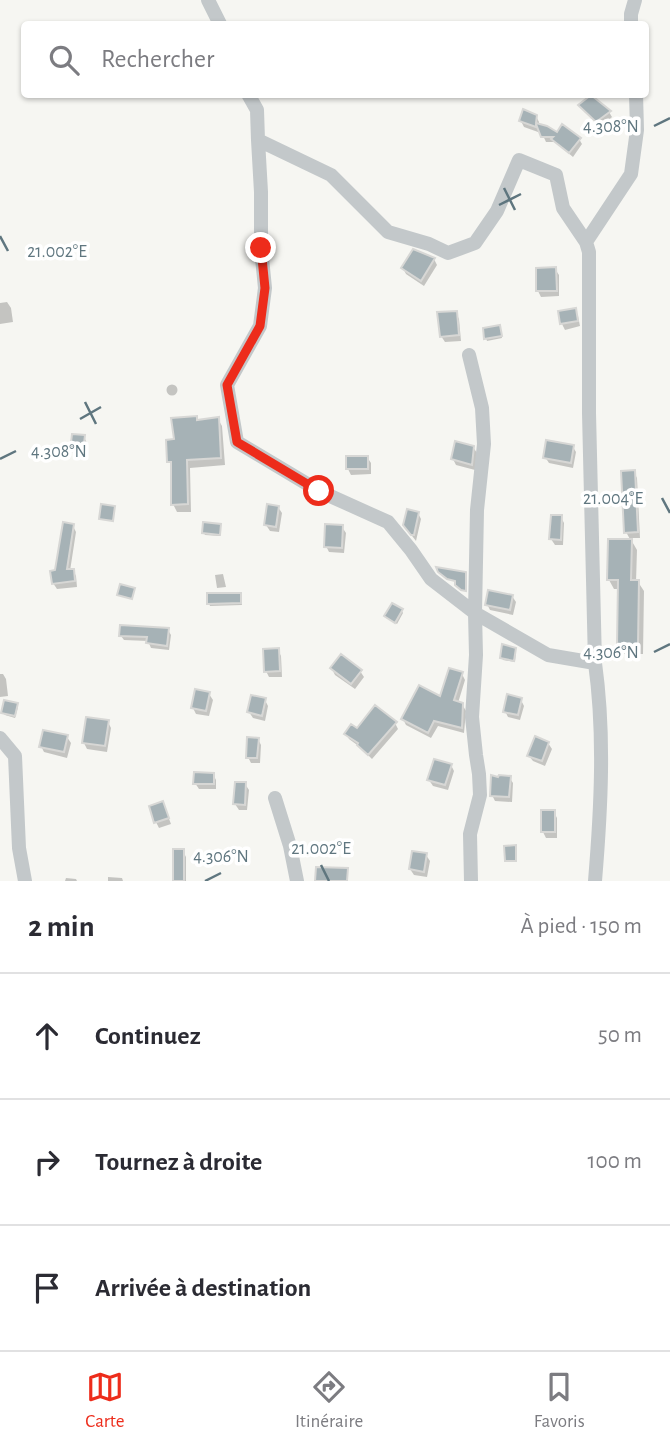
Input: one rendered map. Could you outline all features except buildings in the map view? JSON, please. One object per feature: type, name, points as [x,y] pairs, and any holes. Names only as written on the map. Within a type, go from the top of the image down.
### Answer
[{"type":"street","points":[[208,0],[218,21]]},
{"type":"street","points":[[631,21],[635,0]]},
{"type":"street","points":[[250,98],[257,110],[261,248],[265,288],[260,326],[227,385],[237,442],[319,491],[388,522],[431,579],[475,613],[548,655],[595,663]]},
{"type":"street","points":[[586,242],[631,174],[637,130],[636,98]]},
{"type":"street","points":[[258,140],[331,175],[388,232],[429,244],[448,253],[475,243],[497,211],[519,160],[556,175],[564,208],[586,242],[589,252],[589,413],[600,765],[595,881]]},
{"type":"street","points":[[469,355],[482,408],[484,444],[477,510],[476,655],[472,717],[480,794],[470,834],[471,881]]},
{"type":"street","points":[[0,738],[15,756],[19,848],[25,881]]},
{"type":"street","points":[[275,798],[290,846],[297,881]]},
{"type":"route","points":[[261,248],[265,288],[260,326],[227,385],[237,442],[319,491]]}]
